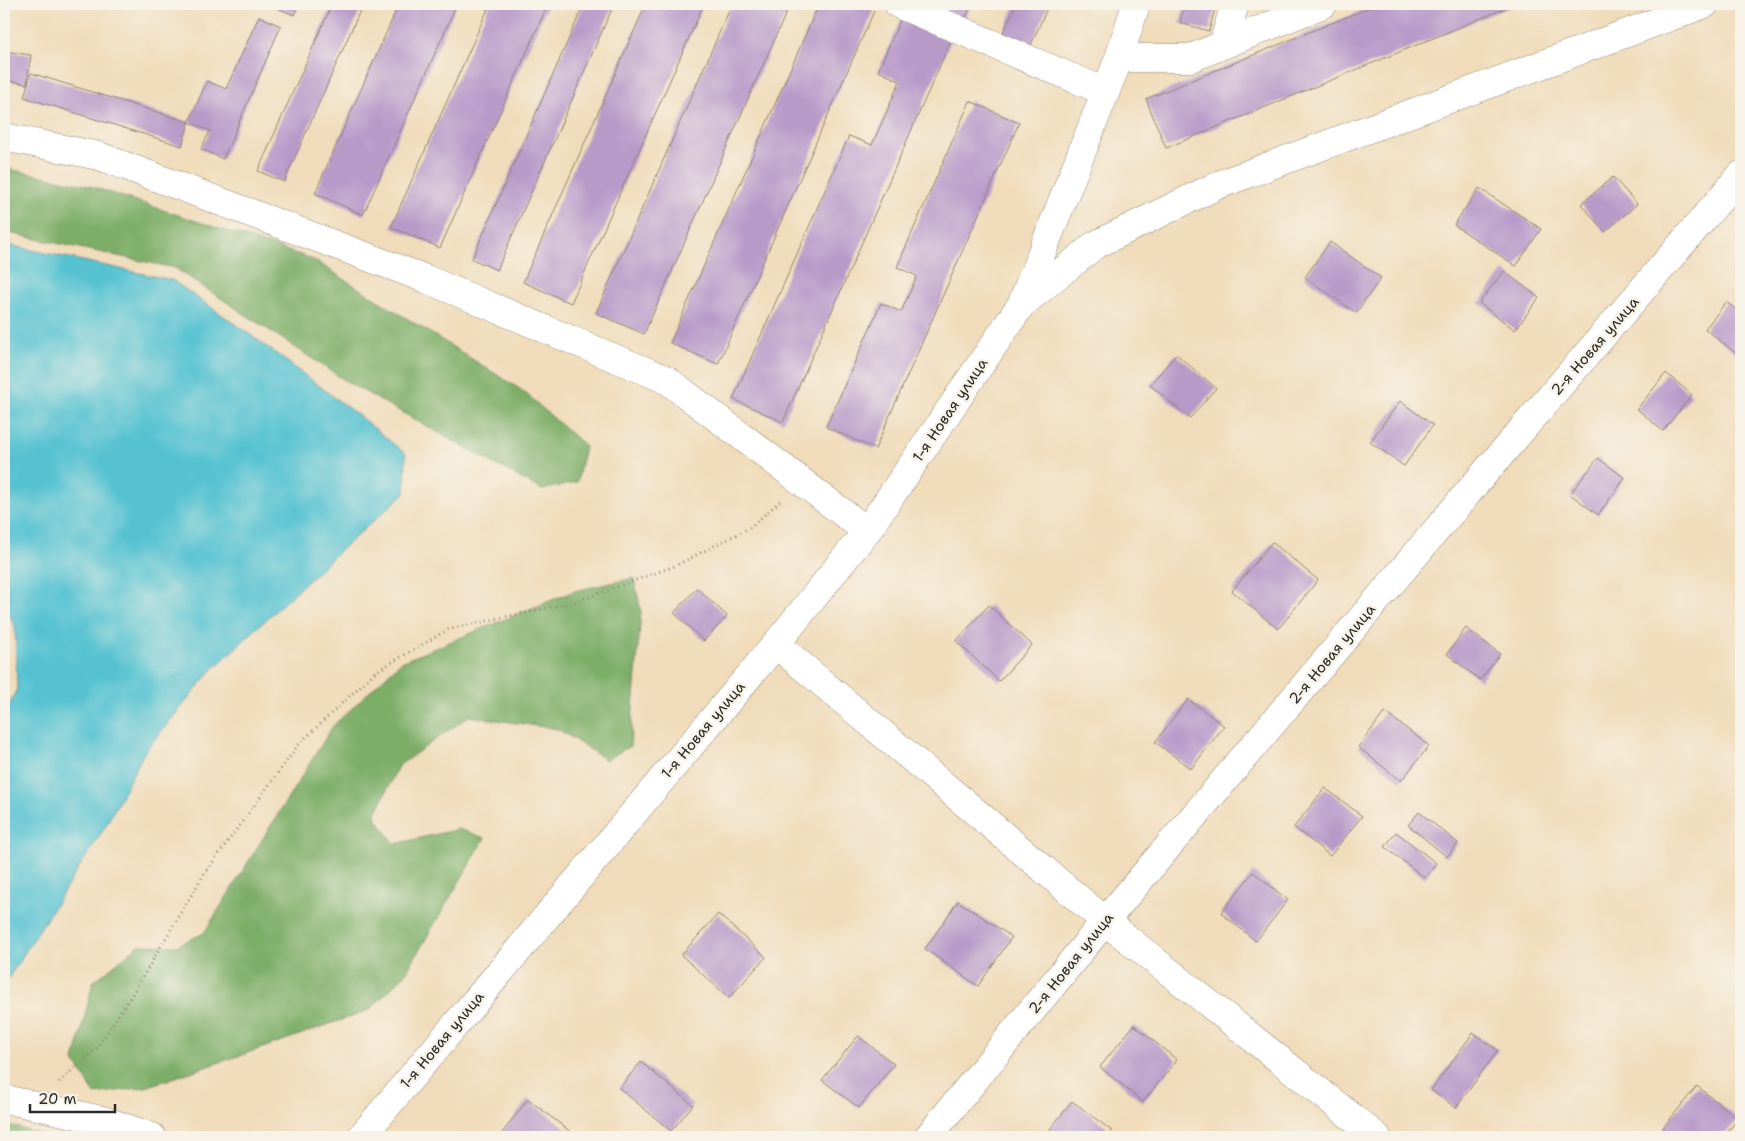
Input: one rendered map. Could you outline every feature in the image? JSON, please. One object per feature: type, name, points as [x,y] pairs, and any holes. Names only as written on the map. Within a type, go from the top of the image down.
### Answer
[{"type":"street","points":[[898,4],[1106,92]]},
{"type":"street","points":[[1021,305],[1119,58],[1136,4]]},
{"type":"street","points":[[1223,45],[1234,4]]},
{"type":"street","points":[[1119,58],[1191,58],[1323,4]]},
{"type":"street","points":[[1021,305],[1095,245],[1218,185],[1705,4]]},
{"type":"street","points":[[4,137],[99,156],[426,279],[667,380],[867,531]]},
{"type":"street","name":"2-я Новая улица","points":[[928,1137],[1105,921],[1483,475],[1741,175]]},
{"type":"street","name":"1-я Новая улица","points":[[361,1137],[776,644],[867,531],[1021,305]]},
{"type":"street","points":[[776,644],[1105,921],[1377,1137]]},
{"type":"street","points":[[15,1101],[106,1121],[152,1137]]},
{"type":"path","points":[[15,1101],[56,1084],[96,1049],[133,993],[204,874],[299,744],[375,672],[449,629],[575,602],[675,566],[751,527],[802,482]]},
{"type":"green space","points":[[4,168],[90,186],[312,259],[523,391],[585,446],[577,482],[542,490],[349,383],[175,268],[4,232]]},
{"type":"green space","points":[[634,578],[641,612],[630,746],[606,760],[558,729],[469,716],[398,766],[375,816],[395,844],[459,829],[485,838],[404,976],[369,1010],[146,1087],[95,1094],[74,1061],[93,982],[139,945],[176,946],[204,933],[333,726],[401,662],[574,591]]},
{"type":"green space","points":[[4,1125],[20,1128],[50,1137],[4,1137]]},
{"type":"water","points":[[4,244],[172,280],[258,340],[406,454],[405,493],[334,556],[212,670],[145,751],[105,827],[4,985],[4,718],[17,688],[15,626],[4,605]]},
{"type":"building","points":[[268,4],[299,4],[294,15]]},
{"type":"building","points":[[332,4],[363,4],[284,182],[258,171]]},
{"type":"building","points":[[399,4],[457,4],[363,215],[315,193]]},
{"type":"building","points":[[490,4],[548,4],[440,248],[391,227]]},
{"type":"building","points":[[584,4],[614,4],[497,270],[472,259]]},
{"type":"building","points":[[646,4],[704,4],[571,303],[523,282]]},
{"type":"building","points":[[732,4],[790,4],[644,334],[596,313]]},
{"type":"building","points":[[819,4],[856,4],[874,11],[718,364],[670,343]]},
{"type":"building","points":[[932,4],[972,4],[965,19]]},
{"type":"building","points":[[1016,4],[1049,4],[1029,49],[1001,37]]},
{"type":"building","points":[[1176,4],[1216,4],[1209,31],[1180,23],[1184,7]]},
{"type":"building","points":[[1378,4],[1516,4],[1166,148],[1146,99]]},
{"type":"building","points":[[259,16],[281,26],[223,159],[201,149],[210,131],[189,122],[207,81],[226,89]]},
{"type":"building","points":[[902,16],[952,38],[783,422],[733,399],[849,136],[872,145],[900,81],[878,71]]},
{"type":"building","points":[[4,51],[31,55],[27,84],[4,80]]},
{"type":"building","points":[[31,73],[189,122],[182,146],[24,97]]},
{"type":"building","points":[[970,101],[1019,123],[875,449],[826,427],[881,303],[901,312],[917,276],[897,267]]},
{"type":"building","points":[[1613,177],[1637,204],[1605,232],[1581,204]]},
{"type":"building","points":[[1479,188],[1541,229],[1516,266],[1454,225]]},
{"type":"building","points":[[1330,242],[1381,278],[1356,313],[1305,277]]},
{"type":"building","points":[[1504,271],[1539,298],[1515,330],[1479,303]]},
{"type":"building","points":[[1726,302],[1741,313],[1741,357],[1705,329]]},
{"type":"building","points":[[1176,354],[1216,388],[1190,418],[1150,385]]},
{"type":"building","points":[[1666,373],[1692,395],[1663,431],[1637,409]]},
{"type":"building","points":[[1400,401],[1433,425],[1404,466],[1370,442]]},
{"type":"building","points":[[1598,458],[1625,478],[1598,515],[1570,494]]},
{"type":"building","points":[[1272,542],[1318,580],[1278,629],[1232,591]]},
{"type":"building","points":[[697,588],[727,616],[704,641],[674,613]]},
{"type":"building","points":[[989,605],[1032,645],[999,681],[956,641]]},
{"type":"building","points":[[1466,628],[1500,654],[1480,680],[1447,654]]},
{"type":"building","points":[[1188,699],[1224,726],[1191,769],[1155,742]]},
{"type":"building","points":[[1385,712],[1429,746],[1401,781],[1358,747]]},
{"type":"building","points":[[1325,788],[1362,816],[1330,856],[1294,827]]},
{"type":"building","points":[[1419,812],[1458,843],[1447,857],[1408,825]]},
{"type":"building","points":[[1396,832],[1436,863],[1425,878],[1385,847]]},
{"type":"building","points":[[1253,872],[1288,900],[1256,941],[1221,913]]},
{"type":"building","points":[[958,901],[1012,937],[978,986],[925,949]]},
{"type":"building","points":[[718,914],[766,957],[729,998],[681,955]]},
{"type":"building","points":[[1134,1025],[1177,1060],[1143,1102],[1100,1067]]},
{"type":"building","points":[[1473,1033],[1498,1050],[1456,1108],[1431,1090]]},
{"type":"building","points":[[858,1036],[894,1064],[859,1108],[822,1080]]},
{"type":"building","points":[[641,1062],[693,1105],[671,1131],[619,1088]]},
{"type":"building","points":[[1697,1086],[1738,1119],[1723,1137],[1675,1137],[1663,1128]]},
{"type":"building","points":[[528,1099],[577,1137],[499,1137]]},
{"type":"building","points":[[1072,1101],[1112,1131],[1107,1137],[1044,1137]]}]
